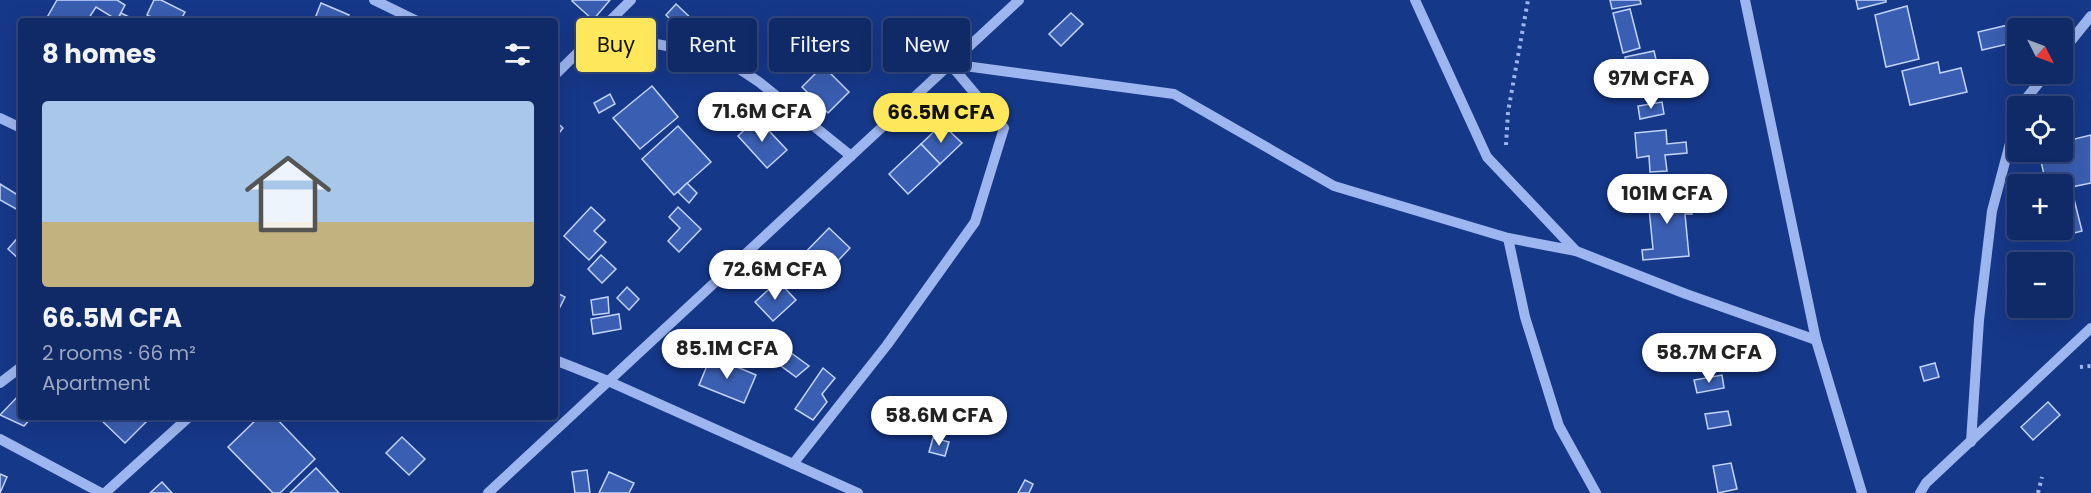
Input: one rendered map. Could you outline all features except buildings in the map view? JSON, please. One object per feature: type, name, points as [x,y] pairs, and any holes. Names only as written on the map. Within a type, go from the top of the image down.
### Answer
[{"type":"street","points":[[374,0],[411,18]]},
{"type":"street","points":[[613,18],[632,0]]},
{"type":"street","points":[[970,45],[1019,0]]},
{"type":"street","points":[[1415,0],[1487,157],[1576,251]]},
{"type":"street","points":[[1745,0],[1816,340],[1862,493]]},
{"type":"street","points":[[2073,38],[2091,16]]},
{"type":"street","points":[[656,44],[720,56],[759,82],[851,156]]},
{"type":"street","points":[[558,72],[576,54]]},
{"type":"street","points":[[970,67],[1174,94],[1334,186],[1508,238],[1576,251],[1686,294],[1816,340]]},
{"type":"street","points":[[488,493],[941,72]]},
{"type":"street","points":[[793,464],[887,345],[975,222],[1004,128],[957,72]]},
{"type":"street","points":[[2028,96],[2038,84]]},
{"type":"street","points":[[0,117],[18,126]]},
{"type":"street","points":[[1971,442],[1979,320],[1992,211],[2007,154]]},
{"type":"street","points":[[1508,238],[1525,317],[1559,426],[1596,493]]},
{"type":"street","points":[[1920,493],[1926,483],[2091,328]]},
{"type":"street","points":[[558,361],[608,381],[854,492]]},
{"type":"street","points":[[0,383],[18,369]]},
{"type":"street","points":[[0,439],[103,493],[186,420]]},
{"type":"path","points":[[1505,176],[1508,112],[1528,0]]},
{"type":"path","points":[[2038,493],[2042,477]]}]
